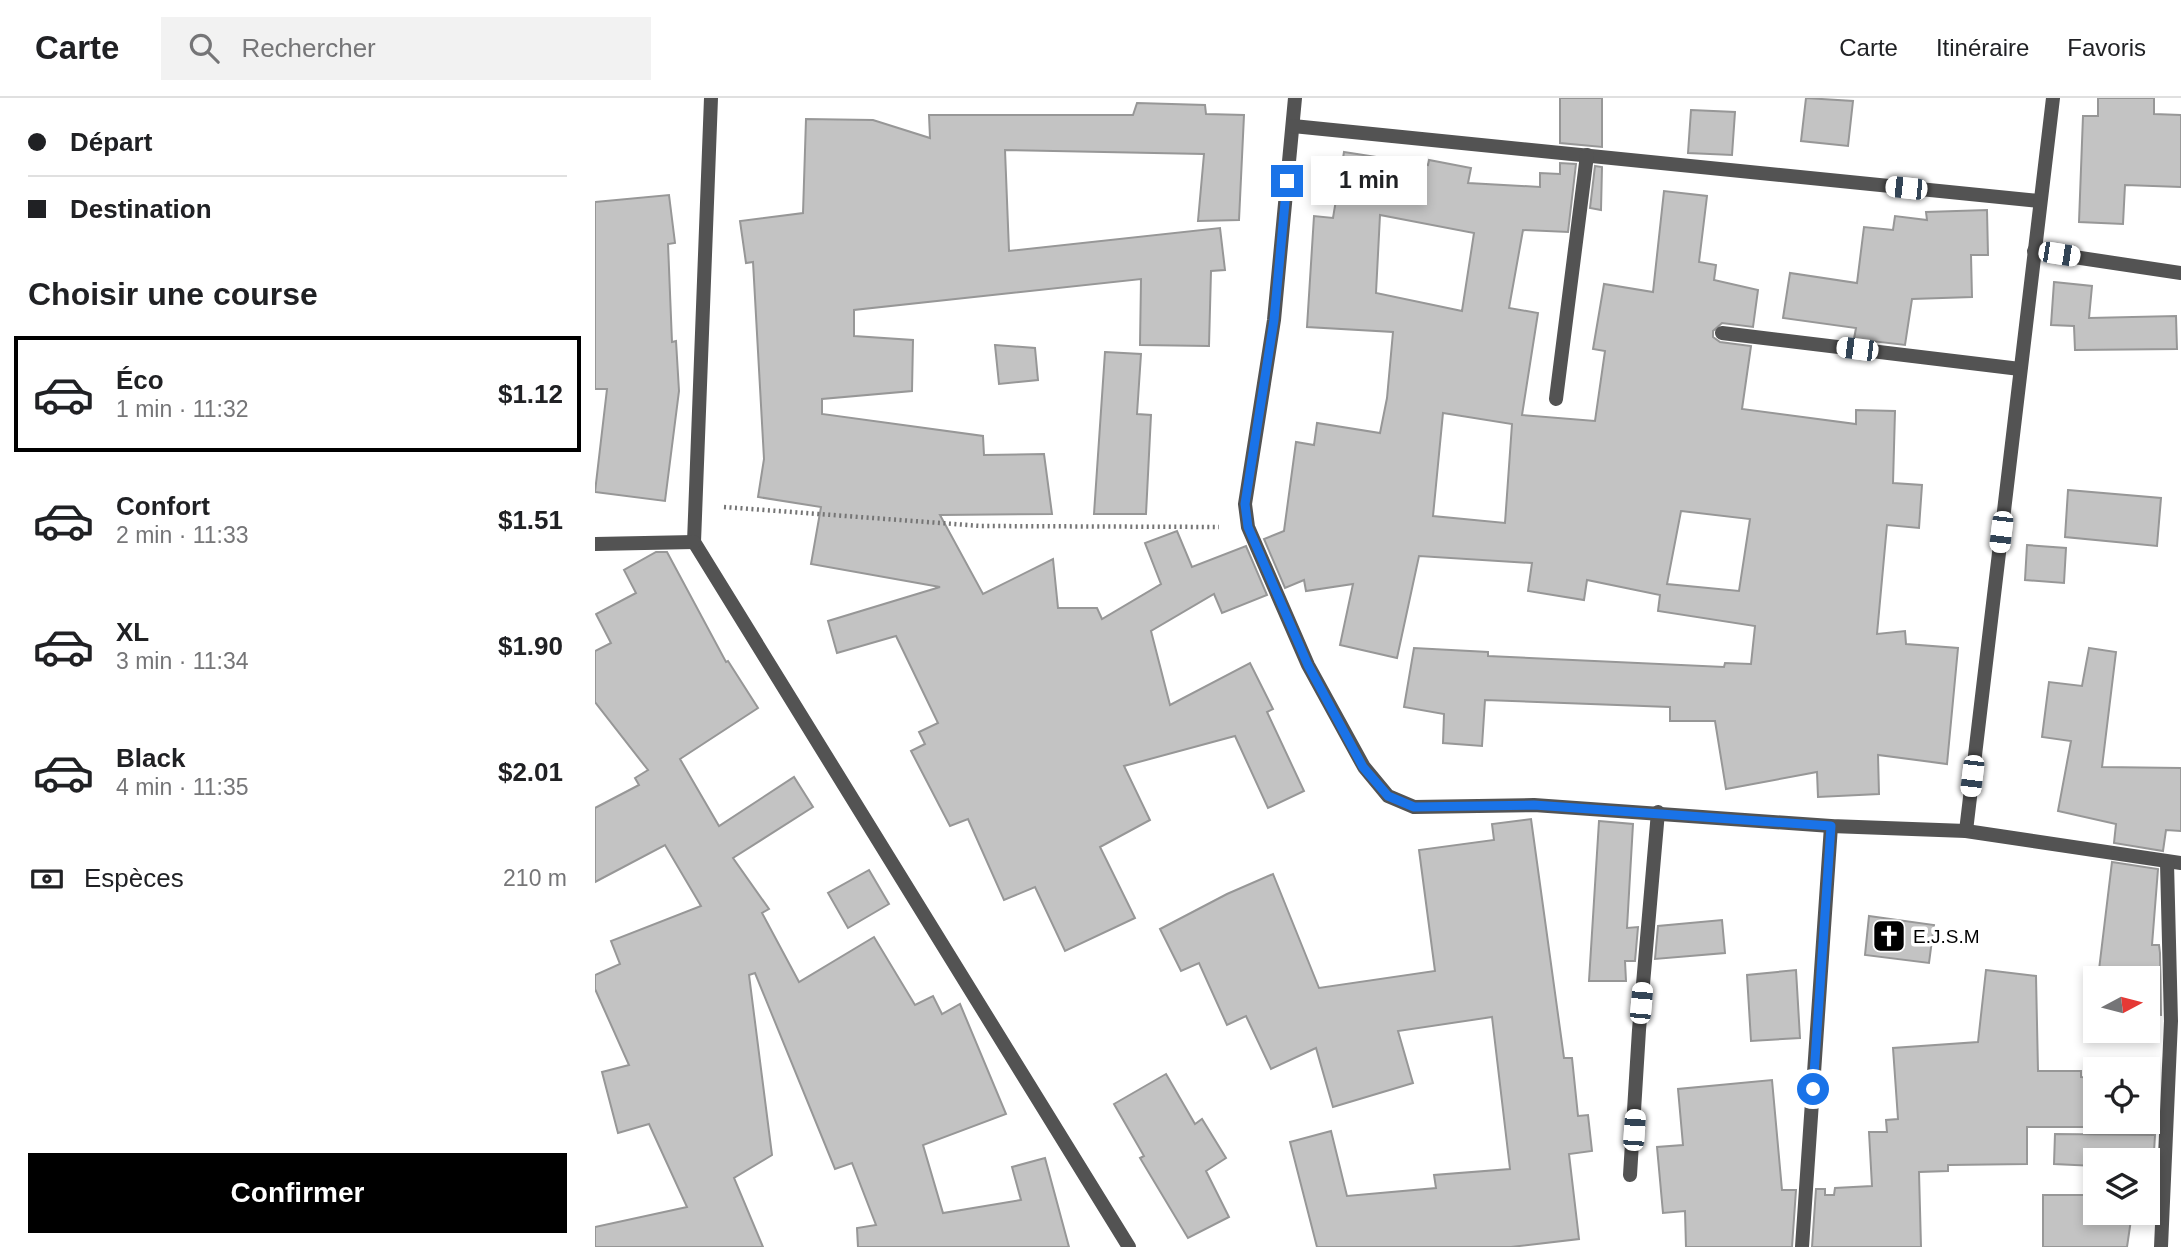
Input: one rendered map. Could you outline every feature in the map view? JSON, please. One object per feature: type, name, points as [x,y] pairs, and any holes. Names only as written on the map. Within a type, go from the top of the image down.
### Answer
[{"type":"street","points":[[711,98],[694,542],[1129,1247]]},
{"type":"street","points":[[1295,98],[1274,320],[1245,504],[1248,527],[1308,665],[1363,767],[1388,796],[1414,807],[1534,805],[1831,826],[1966,831],[2174,863],[2171,1021],[2161,1247]]},
{"type":"street","points":[[1966,831],[2053,98]]},
{"type":"street","points":[[1293,126],[2039,201]]},
{"type":"street","points":[[1556,399],[1587,155]]},
{"type":"street","points":[[2034,251],[2181,272]]},
{"type":"street","points":[[1722,333],[2020,369]]},
{"type":"street","points":[[595,544],[694,542]]},
{"type":"street","points":[[1630,1175],[1639,1030],[1658,812]]},
{"type":"street","points":[[1802,1247],[1831,826]]},
{"type":"path","points":[[695,505],[981,526],[1248,527]]},
{"type":"building","points":[[1560,98],[1602,98],[1602,147],[1560,143]]},
{"type":"building","points":[[1806,98],[1853,101],[1848,146],[1801,141]]},
{"type":"building","points":[[2098,98],[2154,98],[2154,114],[2181,115],[2181,187],[2125,185],[2123,224],[2079,222],[2083,116],[2098,116]]},
{"type":"building","points":[[1137,103],[1205,105],[1206,114],[1244,115],[1239,220],[1198,221],[1204,154],[1005,150],[1009,251],[1220,228],[1225,270],[1211,271],[1209,346],[1140,345],[1141,279],[854,310],[854,336],[913,340],[912,391],[822,399],[822,414],[983,436],[984,455],[1044,454],[1052,514],[940,515],[983,594],[1053,559],[1058,608],[1097,608],[1102,619],[1161,584],[1145,543],[1177,531],[1192,567],[1246,546],[1267,595],[1222,613],[1214,594],[1151,631],[1170,705],[1250,663],[1273,709],[1267,712],[1304,791],[1268,808],[1235,736],[1124,766],[1150,820],[1100,847],[1135,918],[1065,951],[1035,887],[1004,900],[968,819],[950,826],[911,751],[925,744],[919,732],[938,723],[896,636],[837,653],[828,621],[940,587],[811,564],[821,507],[758,497],[764,459],[753,262],[746,263],[740,221],[803,213],[806,119],[873,120],[930,138],[929,115],[1133,115]]},
{"type":"building","points":[[1691,110],[1735,112],[1732,155],[1688,153]]},
{"type":"building","points":[[1344,152],[1428,165],[1429,160],[1471,168],[1468,183],[1540,187],[1540,173],[1560,174],[1560,163],[1576,164],[1568,232],[1523,230],[1509,308],[1538,313],[1522,415],[1595,421],[1605,351],[1593,349],[1604,284],[1653,292],[1664,191],[1707,196],[1699,262],[1716,265],[1714,280],[1758,290],[1753,327],[1722,323],[1713,331],[1713,337],[1720,342],[1751,346],[1742,409],[1856,424],[1856,410],[1895,411],[1893,483],[1922,485],[1919,528],[1887,525],[1877,634],[1905,631],[1906,644],[1958,648],[1947,764],[1878,755],[1879,794],[1818,797],[1817,772],[1726,789],[1715,721],[1670,721],[1670,707],[1485,700],[1482,746],[1443,743],[1444,714],[1404,707],[1414,648],[1488,652],[1488,656],[1724,667],[1725,663],[1751,664],[1755,626],[1658,611],[1660,595],[1587,580],[1584,600],[1528,591],[1532,563],[1419,556],[1397,658],[1340,645],[1353,584],[1306,591],[1304,580],[1285,588],[1264,539],[1284,531],[1296,442],[1314,445],[1317,423],[1380,433],[1387,398],[1393,332],[1307,327],[1314,216],[1333,218]],"holes":[[[1380,215],[1474,233],[1462,311],[1376,293]],[[1443,413],[1512,424],[1505,523],[1433,516]],[[1681,511],[1750,519],[1739,591],[1667,584]]]},
{"type":"building","points":[[1595,166],[1602,167],[1601,210],[1590,208]]},
{"type":"building","points":[[669,195],[675,243],[668,244],[672,342],[676,341],[679,391],[665,501],[595,492],[607,389],[595,389],[595,202]]},
{"type":"building","points":[[1987,210],[1988,255],[1971,255],[1972,297],[1912,299],[1905,345],[1854,339],[1856,328],[1783,318],[1790,273],[1857,283],[1864,227],[1893,230],[1895,216],[1927,220],[1926,212]]},
{"type":"building","points":[[2054,282],[2092,286],[2089,318],[2176,316],[2177,349],[2075,350],[2074,326],[2051,325]]},
{"type":"building","points":[[995,345],[1035,348],[1038,380],[999,384]]},
{"type":"building","points":[[1105,352],[1141,354],[1137,414],[1151,415],[1146,514],[1094,514]]},
{"type":"building","points":[[2068,490],[2161,498],[2157,546],[2065,537]]},
{"type":"building","points":[[2027,545],[2066,548],[2064,583],[2025,580]]},
{"type":"building","points":[[656,552],[667,552],[726,662],[728,661],[758,708],[680,759],[719,826],[794,777],[813,807],[733,858],[769,909],[762,913],[799,982],[874,937],[915,1005],[933,996],[942,1014],[960,1004],[1006,1114],[923,1145],[943,1213],[1021,1200],[1012,1167],[1045,1158],[1069,1247],[858,1247],[857,1228],[876,1225],[852,1163],[835,1169],[755,973],[749,975],[772,1155],[734,1178],[763,1247],[595,1247],[595,1227],[687,1207],[649,1124],[618,1133],[602,1072],[629,1065],[595,989],[595,975],[620,964],[611,941],[701,906],[665,845],[595,882],[595,808],[639,785],[635,778],[648,770],[595,702],[595,651],[611,643],[596,614],[636,593],[624,570]]},
{"type":"building","points":[[2089,648],[2116,652],[2102,767],[2181,768],[2181,831],[2166,830],[2163,851],[2114,843],[2116,824],[2058,811],[2071,741],[2042,737],[2049,682],[2082,686]]},
{"type":"building","points":[[1531,819],[1564,1058],[1572,1058],[1578,1116],[1588,1115],[1592,1151],[1569,1154],[1579,1239],[1511,1247],[1317,1247],[1290,1142],[1331,1131],[1347,1196],[1436,1188],[1434,1175],[1510,1169],[1492,1017],[1398,1031],[1413,1083],[1333,1107],[1316,1048],[1271,1069],[1246,1016],[1227,1025],[1199,963],[1181,971],[1160,929],[1227,894],[1273,874],[1319,988],[1435,971],[1419,850],[1494,840],[1492,824]]},
{"type":"building","points":[[1599,821],[1633,824],[1627,928],[1638,927],[1635,961],[1625,961],[1626,981],[1589,981]]},
{"type":"building","points":[[2112,862],[2158,869],[2152,945],[2159,945],[2160,953],[2161,1015],[2160,966],[2099,966]]},
{"type":"building","points":[[869,870],[889,904],[848,928],[828,893]]},
{"type":"building","points":[[1869,916],[1934,925],[1929,963],[1865,955]]},
{"type":"building","points":[[1722,920],[1725,953],[1655,959],[1658,926]]},
{"type":"building","points":[[1796,970],[1800,1038],[1751,1041],[1747,975]]},
{"type":"building","points":[[1986,970],[2036,976],[2038,1071],[2081,1071],[2083,1127],[2027,1127],[2027,1164],[1948,1165],[1948,1171],[1919,1172],[1921,1247],[1812,1247],[1816,1189],[1825,1189],[1825,1195],[1834,1195],[1835,1188],[1872,1186],[1869,1132],[1887,1132],[1886,1120],[1898,1119],[1893,1048],[1978,1042]]},
{"type":"building","points":[[1166,1074],[1195,1124],[1202,1119],[1226,1158],[1206,1171],[1229,1217],[1188,1238],[1140,1158],[1144,1156],[1114,1104]]},
{"type":"building","points":[[1772,1080],[1782,1190],[1796,1190],[1792,1247],[1686,1247],[1685,1211],[1663,1213],[1657,1147],[1683,1145],[1678,1089]]},
{"type":"building","points":[[2055,1134],[2155,1135],[2154,1148],[2083,1148],[2083,1165],[2054,1164]]},
{"type":"building","points":[[2043,1195],[2083,1195],[2083,1225],[2130,1225],[2127,1247],[2043,1247]]},
{"type":"place","name":"E.J.S.M","points":[[1889,936]]},
{"type":"route","points":[[1287,181],[1274,320],[1245,504],[1248,527],[1308,665],[1363,767],[1388,796],[1414,807],[1534,805],[1831,826],[1813,1089]]}]
